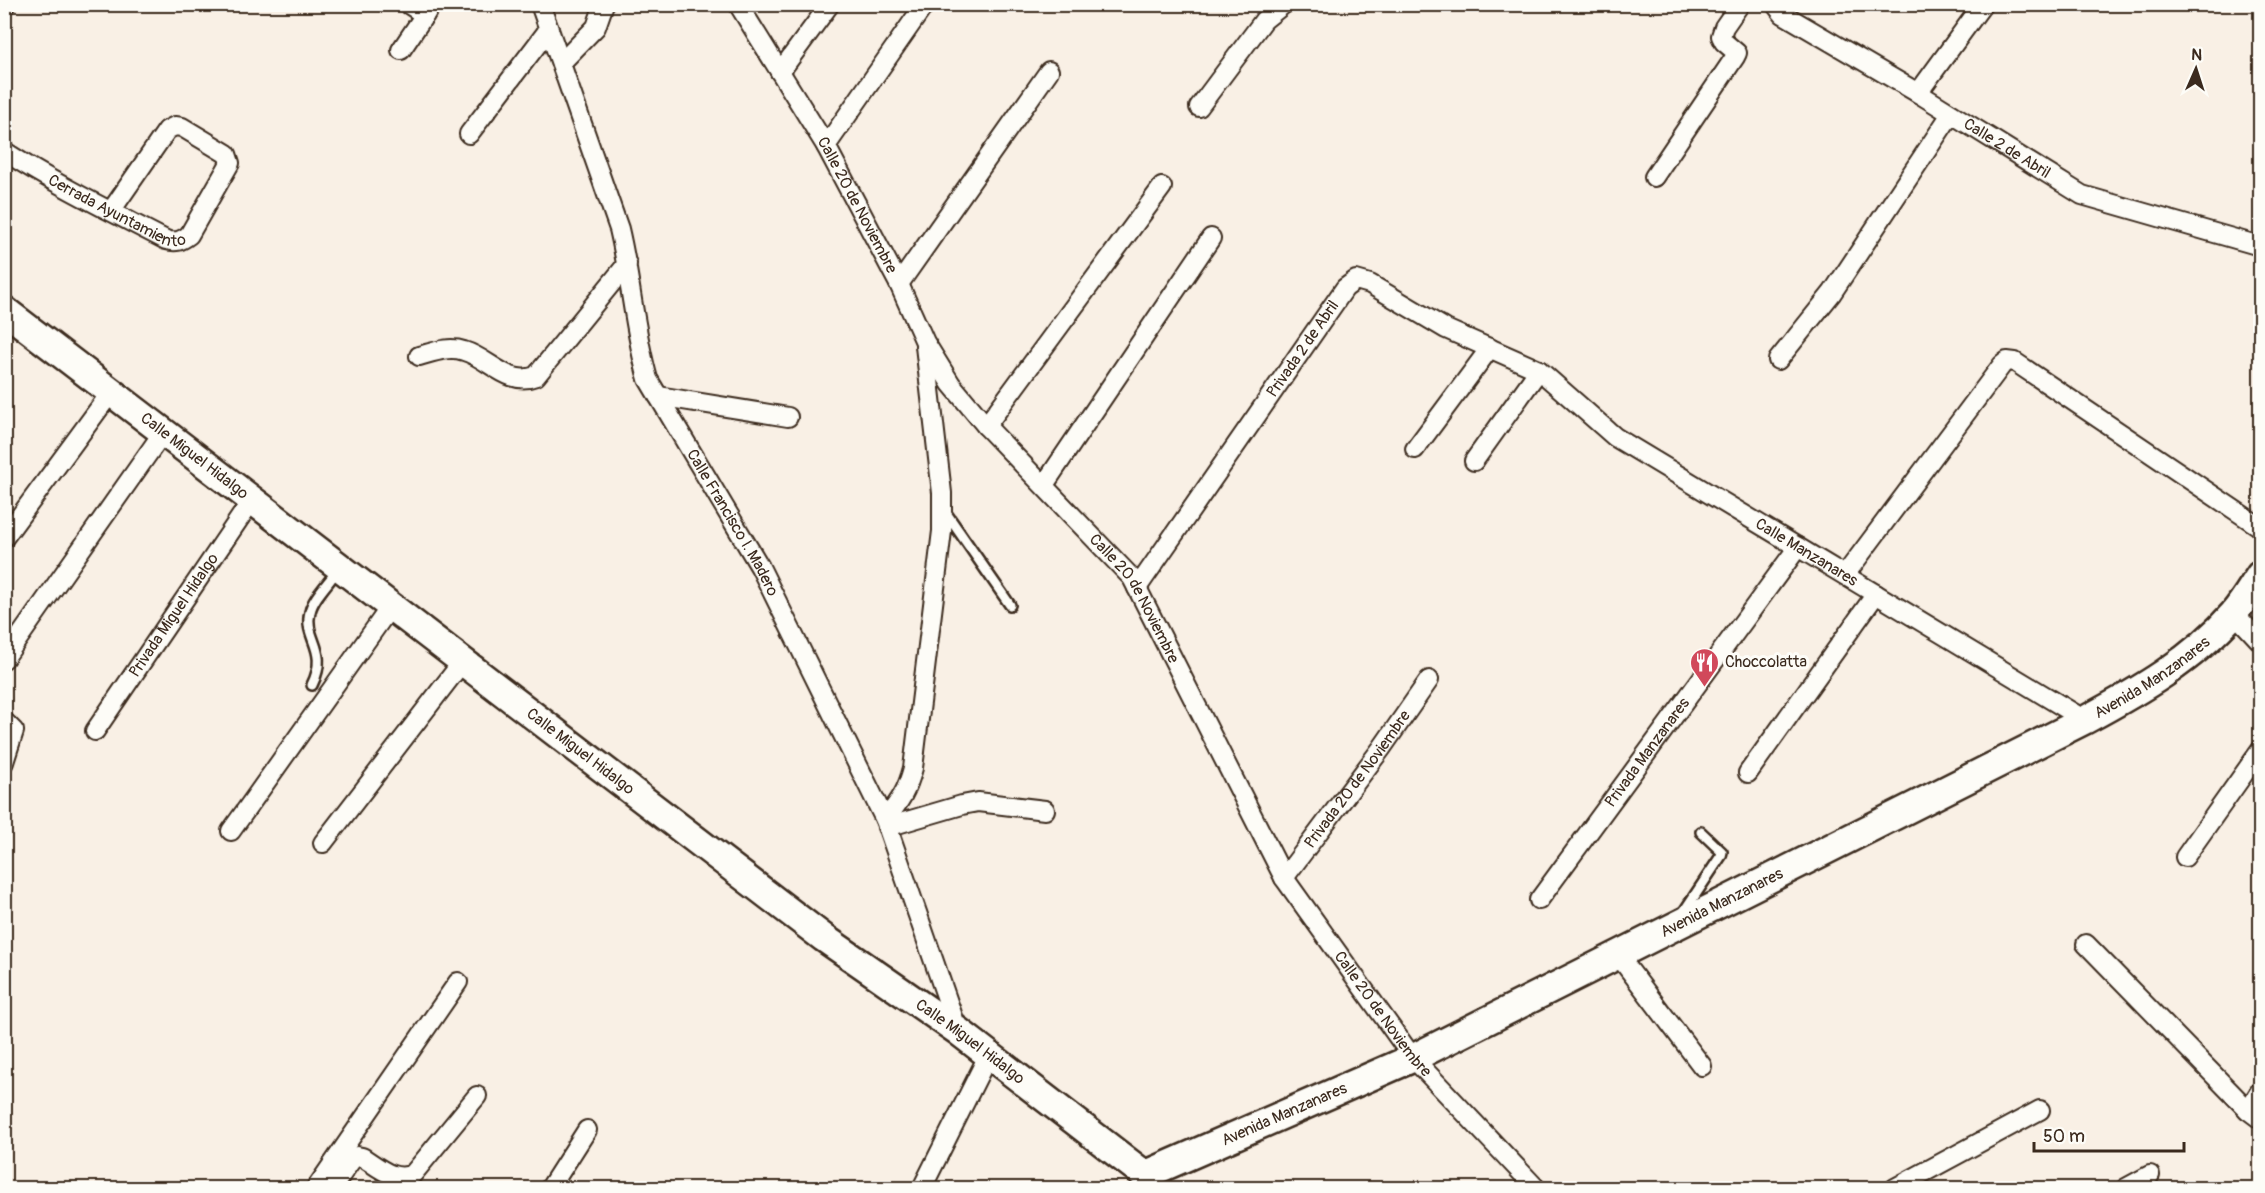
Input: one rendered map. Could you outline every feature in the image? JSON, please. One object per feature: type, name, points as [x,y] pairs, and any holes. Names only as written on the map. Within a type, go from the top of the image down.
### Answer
[{"type":"street","points":[[401,50],[428,10],[408,4]]},
{"type":"street","name":"Calle Francisco I. Madero","points":[[540,4],[619,229],[627,264],[640,350],[648,379],[759,567],[886,824],[958,1031]]},
{"type":"street","points":[[561,63],[596,27],[603,14],[604,4]]},
{"type":"street","name":"Calle 20 de Noviembre","points":[[738,4],[826,146],[899,284],[925,342],[951,384],[986,426],[1132,578],[1284,878],[1413,1058],[1536,1188]]},
{"type":"street","points":[[780,72],[830,4]]},
{"type":"street","points":[[826,146],[925,4]]},
{"type":"street","points":[[1199,107],[1264,20],[1284,4]]},
{"type":"street","points":[[1654,177],[1737,53],[1724,42],[1721,36],[1724,27],[1740,4]]},
{"type":"street","name":"Calle 2 de Abril","points":[[1775,4],[1783,14],[1918,93],[2082,195],[2260,246]]},
{"type":"street","points":[[1918,93],[1983,4]]},
{"type":"street","points":[[468,134],[549,29]]},
{"type":"street","points":[[899,284],[1049,71]]},
{"type":"street","points":[[1778,360],[1832,292],[1951,114]]},
{"type":"street","name":"Cerrada Ayuntamiento","points":[[4,151],[32,169],[111,212],[166,240],[181,241],[189,235],[230,163],[230,158],[182,127],[175,126],[167,130],[111,212]]},
{"type":"street","points":[[986,426],[1161,188]]},
{"type":"street","points":[[1044,485],[1211,238]]},
{"type":"street","points":[[418,356],[443,349],[466,351],[512,378],[527,380],[536,376],[627,264]]},
{"type":"street","name":"Privada 2 de Abril","points":[[1137,588],[1345,288],[1356,280],[1370,284],[1446,329],[1539,370]]},
{"type":"street","name":"Calle Miguel Hidalgo","points":[[4,310],[824,938],[958,1031],[1153,1182]]},
{"type":"street","points":[[886,824],[908,787],[913,768],[942,531],[943,508],[925,342]]},
{"type":"street","points":[[1415,449],[1490,348]]},
{"type":"street","points":[[1845,575],[2007,361],[2014,362],[2260,527]]},
{"type":"street","points":[[1474,462],[1539,370]]},
{"type":"street","name":"Calle Manzanares","points":[[1539,370],[1615,437],[2085,720]]},
{"type":"street","points":[[4,538],[112,391]]},
{"type":"street","points":[[658,396],[788,417]]},
{"type":"street","points":[[4,659],[164,431]]},
{"type":"street","name":"Privada Miguel Hidalgo","points":[[95,731],[252,500]]},
{"type":"street","name":"Privada Manzanares","points":[[1539,900],[1798,547]]},
{"type":"street","name":"Avenida Manzanares","points":[[1153,1182],[1413,1058],[2085,720],[2140,690],[2182,660],[2234,613],[2260,575]]},
{"type":"street","points":[[1748,773],[1876,594]]},
{"type":"street","points":[[231,831],[391,606]]},
{"type":"street","points":[[2234,613],[2260,641]]},
{"type":"street","points":[[323,843],[463,662]]},
{"type":"street","name":"Privada 20 de Noviembre","points":[[1284,878],[1382,749],[1429,680]]},
{"type":"street","points":[[4,721],[14,731],[4,762]]},
{"type":"street","points":[[2185,857],[2260,751]]},
{"type":"street","points":[[886,824],[978,802],[1045,810]]},
{"type":"street","points":[[2086,945],[2254,1114]]},
{"type":"street","points":[[1618,955],[1702,1066]]},
{"type":"street","points":[[316,1188],[458,982]]},
{"type":"street","points":[[922,1188],[989,1054]]},
{"type":"street","points":[[2254,1114],[2260,1091]]},
{"type":"street","points":[[332,1188],[357,1156],[395,1177],[404,1178],[413,1174],[477,1096]]},
{"type":"street","points":[[1895,1188],[2040,1110]]},
{"type":"street","points":[[550,1188],[587,1130]]},
{"type":"street","points":[[2126,1188],[2150,1175]]},
{"type":"lane","points":[[943,508],[1010,605]]},
{"type":"lane","points":[[312,685],[318,674],[319,663],[309,615],[312,605],[339,567]]},
{"type":"lane","points":[[1676,926],[1689,902],[1721,856],[1722,852],[1701,832]]},
{"type":"place","name":"Choccolatta","points":[[1704,688]]}]
